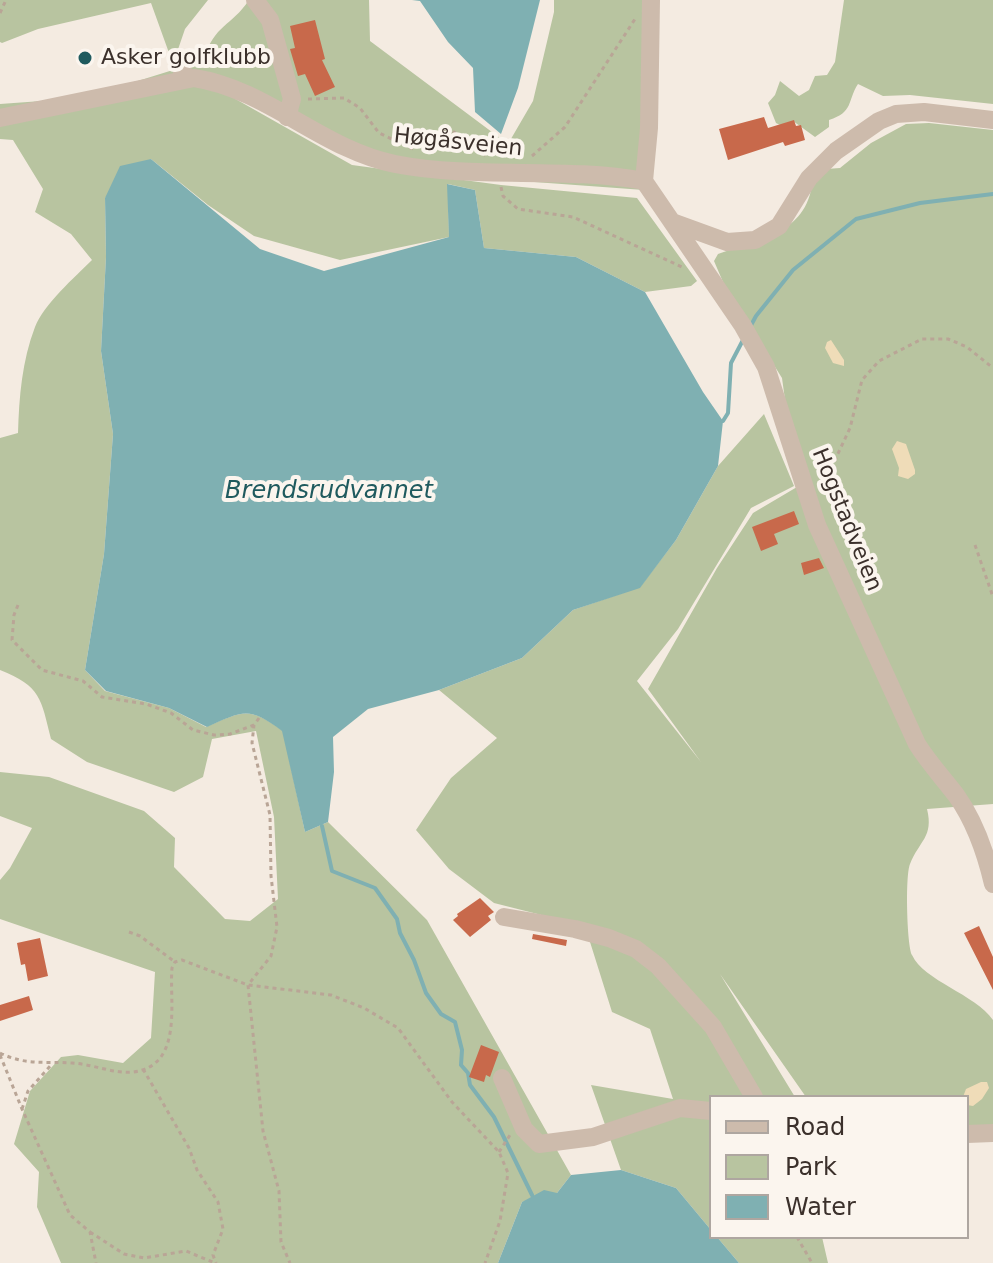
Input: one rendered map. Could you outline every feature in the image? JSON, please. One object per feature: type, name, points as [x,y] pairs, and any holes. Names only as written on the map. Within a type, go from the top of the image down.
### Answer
[{"type":"street","points":[[255,0],[270,20],[290,108]]},
{"type":"street","points":[[644,181],[649,128],[651,0]]},
{"type":"street","points":[[181,80],[184,59]]},
{"type":"street","name":"Høgåsveien","points":[[0,118],[194,78],[220,82],[290,108],[356,151],[393,164],[618,176],[644,181]]},
{"type":"street","points":[[672,222],[727,242],[755,240],[779,226],[809,178],[836,151],[879,121],[896,114],[924,112],[993,120]]},
{"type":"street","name":"Hogstadveien","points":[[644,181],[755,344],[766,367],[814,515],[917,744],[955,794],[979,839],[993,884]]},
{"type":"street","points":[[504,917],[575,929],[636,949],[658,966],[713,1027],[753,1095]]},
{"type":"street","points":[[502,1078],[524,1129],[539,1144],[593,1137],[680,1108],[709,1111]]},
{"type":"street","points":[[969,1134],[993,1133]]},
{"type":"path","points":[[0,13],[6,0]]},
{"type":"path","points":[[637,16],[565,127],[505,172],[503,196],[518,209],[573,217],[682,267]]},
{"type":"path","points":[[290,108],[344,98],[360,108],[379,133],[432,157],[432,147],[446,126],[480,153]]},
{"type":"path","points":[[814,515],[822,507],[827,477],[850,428],[862,380],[879,361],[922,339],[948,339],[967,347],[993,368]]},
{"type":"path","points":[[975,545],[993,597]]},
{"type":"path","points":[[18,605],[12,640],[42,670],[83,681],[102,697],[146,704],[171,713],[193,730],[214,735],[230,734],[254,725]]},
{"type":"path","points":[[259,718],[254,725],[252,743],[270,815],[271,876],[277,927],[271,956],[248,985],[263,1131],[279,1191],[281,1242],[290,1263]]},
{"type":"path","points":[[129,932],[140,936],[175,962]]},
{"type":"path","points":[[175,962],[182,960],[248,985],[331,995],[364,1008],[398,1028],[452,1102],[499,1152],[508,1173],[500,1221],[485,1263]]},
{"type":"path","points":[[0,1054],[17,1062],[72,1063],[131,1072],[143,1069],[163,1054],[169,1042],[172,1025],[170,988],[175,962]]},
{"type":"path","points":[[0,1054],[70,1215],[124,1254],[144,1258],[186,1251],[216,1263]]},
{"type":"path","points":[[22,1109],[28,1091],[53,1063]]},
{"type":"path","points":[[143,1069],[189,1148],[197,1170],[218,1202],[223,1229],[213,1255],[216,1263]]},
{"type":"path","points":[[499,1152],[510,1135]]},
{"type":"path","points":[[90,1232],[96,1263]]},
{"type":"path","points":[[798,1239],[812,1263]]},
{"type":"green space","points":[[0,0],[208,0],[185,29],[173,64],[151,3],[38,29],[2,43]]},
{"type":"green space","points":[[249,0],[369,0],[370,41],[508,144],[533,101],[554,12],[554,0],[650,0],[644,190],[493,179],[364,161],[237,96],[232,97],[352,165],[501,185],[637,198],[697,281],[691,286],[645,292],[576,257],[484,248],[475,190],[448,184],[449,237],[340,260],[254,236],[208,205],[151,159],[105,198],[106,257],[101,351],[113,434],[104,554],[85,670],[105,691],[169,708],[206,727],[229,717],[246,714],[262,718],[283,731],[305,832],[328,822],[427,920],[571,1175],[557,1193],[522,1202],[498,1263],[61,1263],[37,1207],[39,1172],[14,1144],[30,1091],[61,1057],[78,1055],[123,1063],[151,1038],[155,972],[0,919],[0,880],[32,828],[0,816],[0,772],[49,777],[144,811],[175,838],[174,867],[225,919],[250,921],[278,899],[274,817],[256,731],[212,739],[203,777],[174,792],[87,762],[51,739],[45,714],[32,688],[0,670],[0,438],[18,433],[24,366],[39,318],[60,291],[92,260],[71,234],[35,212],[43,189],[13,140],[0,139],[0,104],[83,98],[173,70],[184,59],[203,61],[218,32]]},
{"type":"green space","points":[[844,0],[993,0],[993,104],[910,95],[883,96],[858,84],[846,110],[829,120],[829,127],[815,137],[793,121],[780,125],[776,123],[768,103],[780,81],[799,96],[809,90],[815,76],[827,75],[835,62]]},
{"type":"green space","points":[[929,123],[993,130],[993,804],[927,809],[929,826],[910,864],[907,895],[910,949],[918,964],[985,1011],[993,1020],[993,1132],[969,1132],[969,1095],[805,1095],[720,974],[794,1095],[709,1095],[709,1228],[676,1188],[621,1170],[591,1085],[673,1099],[650,1029],[612,1012],[585,926],[494,903],[449,869],[416,830],[451,778],[497,738],[439,690],[522,658],[573,610],[640,587],[676,540],[718,466],[764,414],[794,486],[751,508],[678,629],[637,681],[701,762],[648,689],[717,568],[753,513],[797,487],[782,378],[726,289],[714,261],[718,254],[769,236],[796,219],[811,191],[813,170],[840,168],[871,143],[906,124]]},
{"type":"green space","points":[[719,1239],[822,1239],[828,1263],[739,1263]]},
{"type":"sand","points":[[831,340],[844,360],[844,366],[833,363],[825,348]]},
{"type":"sand","points":[[897,441],[906,444],[915,470],[915,474],[908,479],[898,476],[899,468],[892,449]]},
{"type":"sand","points":[[981,1082],[987,1082],[989,1088],[973,1106],[969,1105],[969,1095],[964,1095],[966,1089]]},
{"type":"water","points":[[412,0],[540,0],[518,88],[501,134],[475,112],[473,68],[448,42],[420,1]]},
{"type":"water","name":"Brendsrudvannet","points":[[151,159],[260,249],[324,271],[449,237],[447,184],[475,190],[484,248],[576,257],[645,292],[723,421],[718,466],[676,540],[640,588],[573,610],[522,658],[439,690],[368,709],[333,737],[334,772],[328,822],[305,832],[282,731],[261,718],[246,714],[207,727],[169,708],[106,691],[85,670],[104,554],[113,434],[101,351],[106,257],[105,198],[120,166]]},
{"type":"water","points":[[621,1170],[676,1188],[709,1228],[709,1239],[719,1239],[739,1263],[498,1263],[522,1202],[544,1190],[557,1193],[571,1175]]},
{"type":"building","points":[[315,20],[325,59],[322,60],[335,87],[315,96],[305,74],[298,76],[290,49],[295,48],[290,26]]},
{"type":"building","points":[[764,117],[768,128],[794,120],[796,126],[801,125],[805,140],[785,146],[783,142],[728,160],[719,129]]},
{"type":"building","points":[[794,511],[799,524],[774,534],[778,544],[761,551],[752,527]]},
{"type":"building","points":[[819,558],[824,568],[804,575],[801,563]]},
{"type":"building","points":[[480,898],[494,912],[488,916],[491,920],[470,937],[453,920]]},
{"type":"building","points":[[979,926],[993,957],[993,990],[964,933]]},
{"type":"building","points":[[533,934],[567,940],[566,946],[532,939]]},
{"type":"building","points":[[40,938],[48,976],[28,981],[17,943]]},
{"type":"building","points":[[29,996],[33,1010],[0,1021],[0,1005]]},
{"type":"building","points":[[481,1045],[499,1052],[490,1077],[486,1075],[484,1082],[469,1077]]},
{"type":"waterway","points":[[749,329],[793,270],[856,219],[920,203],[993,194]]},
{"type":"waterway","points":[[723,421],[728,413],[731,363],[743,340]]},
{"type":"waterway","points":[[322,826],[332,871],[375,888],[397,919],[426,993],[441,1014],[455,1022],[462,1050],[461,1065],[468,1073],[470,1085],[494,1117],[532,1195]]},
{"type":"place","name":"Asker golfklubb","points":[[85,58]]}]
